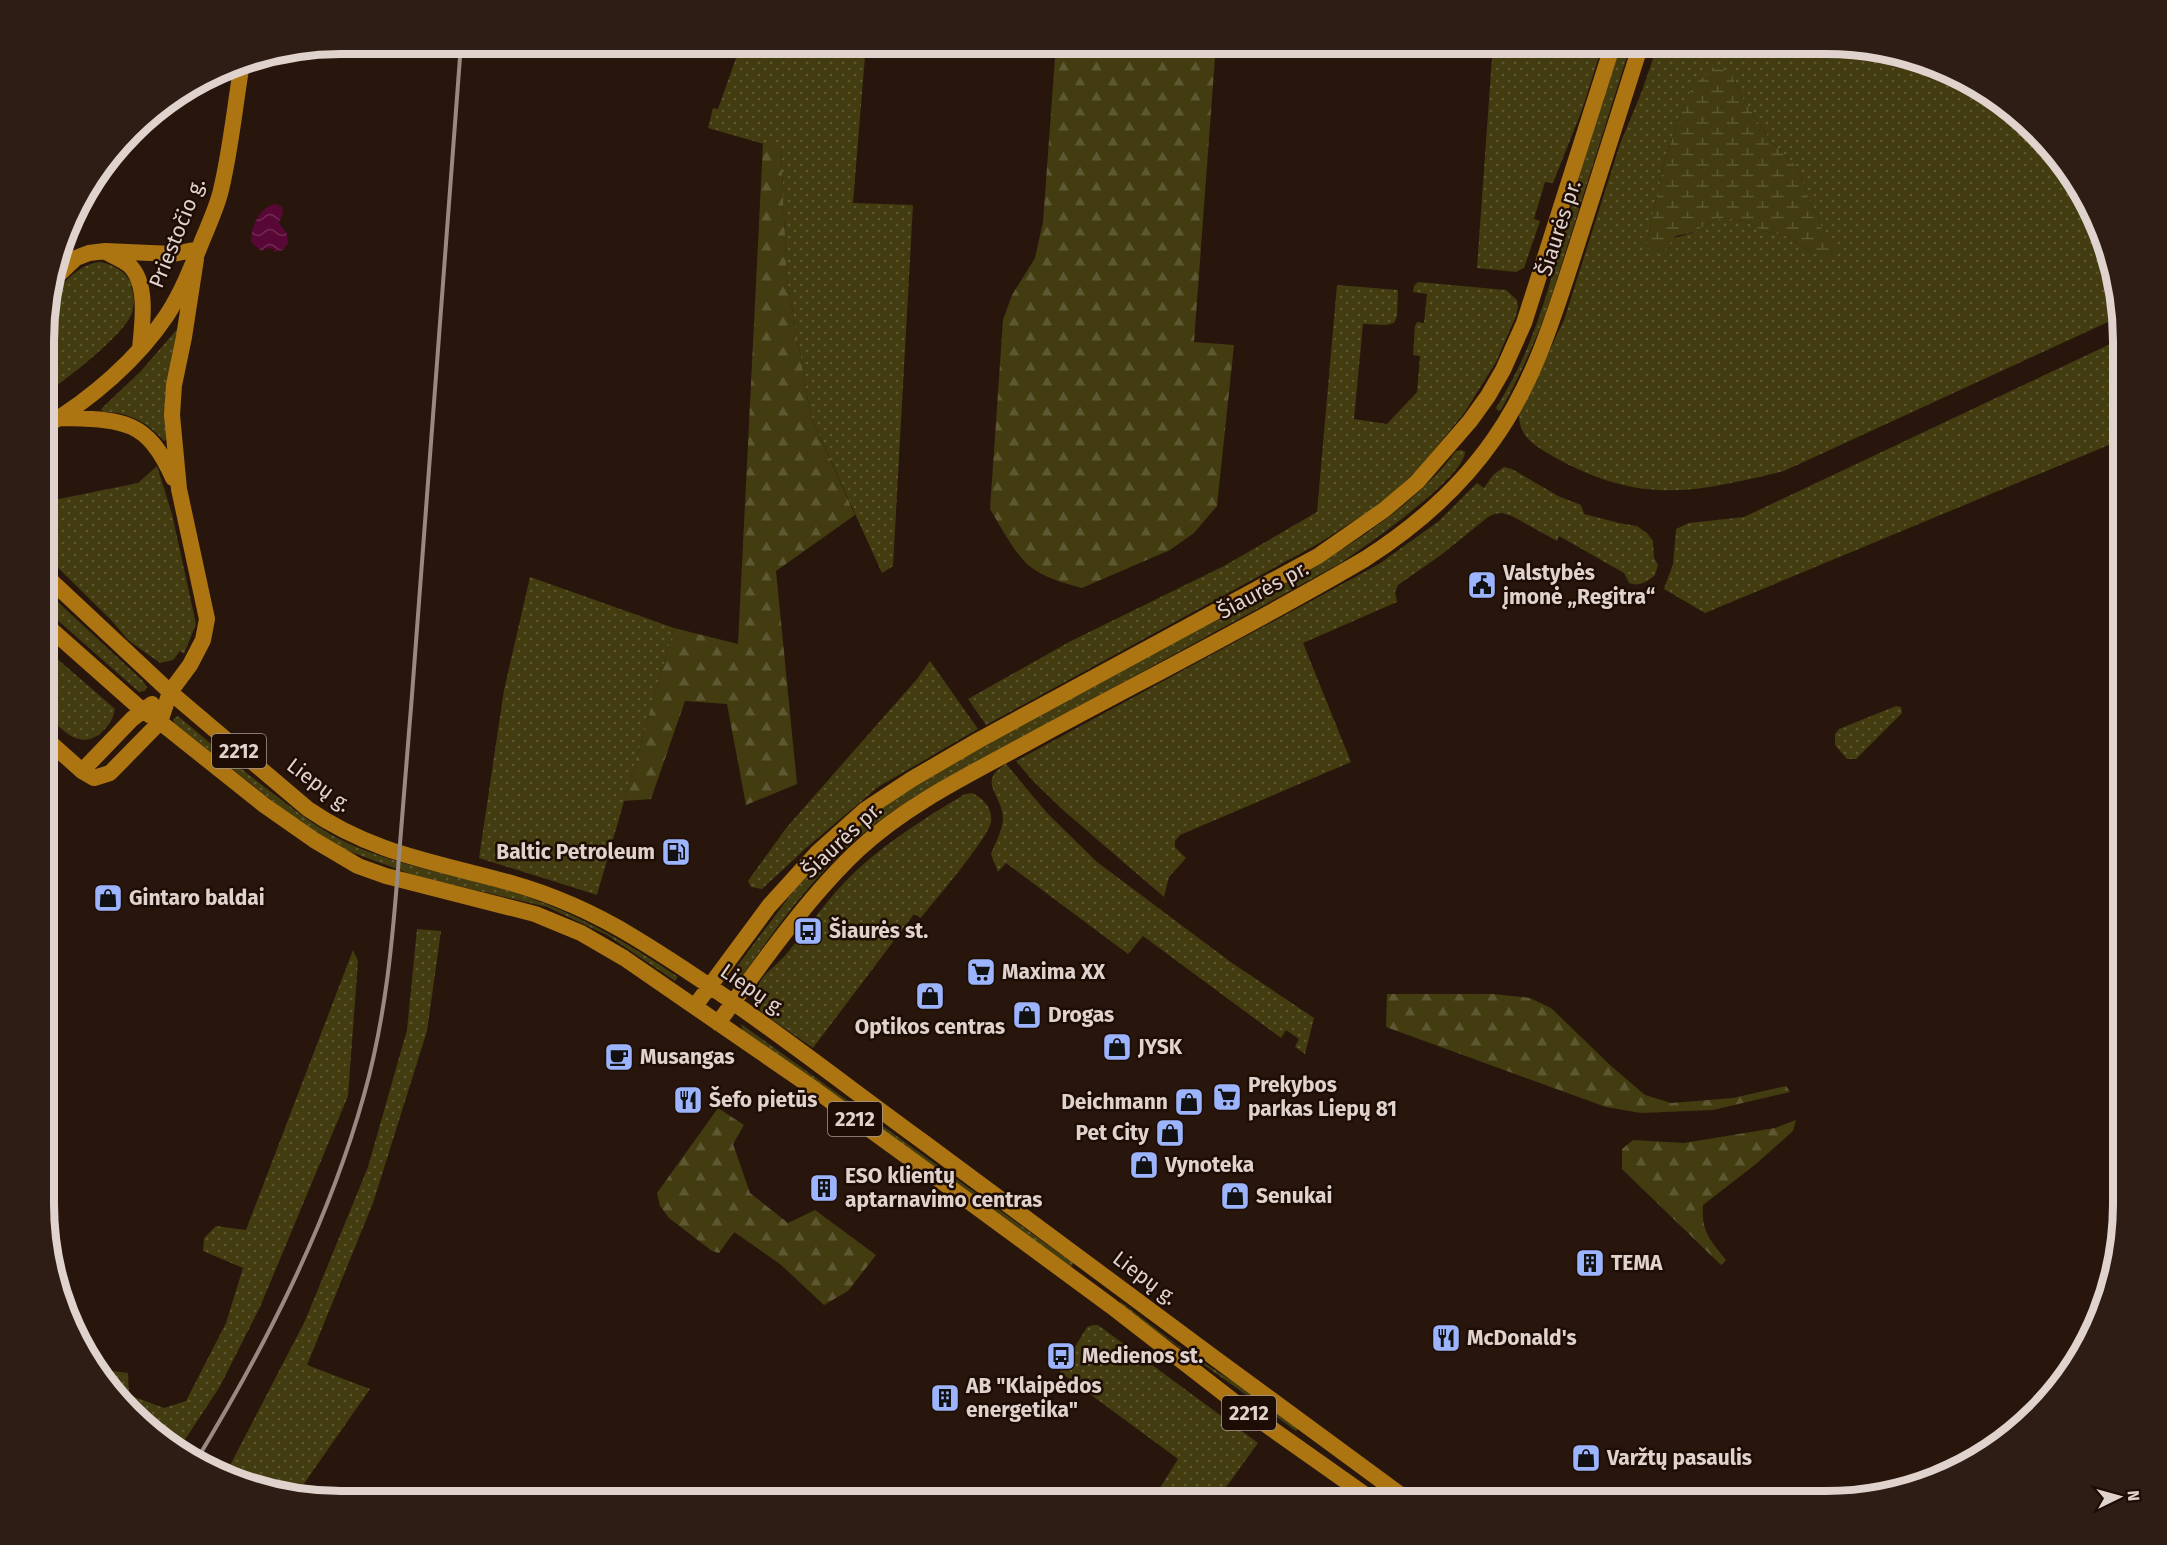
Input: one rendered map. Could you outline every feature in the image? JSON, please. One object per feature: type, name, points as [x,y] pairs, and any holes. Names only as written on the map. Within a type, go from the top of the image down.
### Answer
[{"type":"main road","name":"Šiaurės pr.","points":[[695,1006],[769,906],[818,852],[864,810],[979,740],[1318,556],[1376,516],[1417,482],[1470,421],[1503,370],[1524,322],[1610,54]]},
{"type":"main road","name":"Šiaurės pr.","points":[[718,1023],[829,880],[858,850],[901,815],[1365,559],[1401,536],[1435,507],[1495,439],[1513,410],[1551,324],[1638,54]]},
{"type":"main road","name":"Priestočio g.","points":[[54,421],[93,393],[140,349],[166,316],[198,254],[220,192],[240,72]]},
{"type":"main road","name":"Priestočio g.","points":[[233,75],[234,111]]},
{"type":"main road","points":[[105,251],[129,265],[141,288],[143,306],[140,349]]},
{"type":"main road","points":[[54,746],[82,771],[94,778],[110,773],[160,722],[170,692],[198,650],[206,629],[204,601],[179,489],[174,441],[174,385],[198,254],[105,251],[89,253],[76,258],[63,270]]},
{"type":"main road","points":[[54,422],[108,420],[125,423],[139,430],[160,450],[179,489]]},
{"type":"main road","name":"Liepų g.","points":[[54,583],[170,692],[309,809],[347,833],[391,851],[514,884],[565,902],[630,934],[733,1002],[1396,1491]]},
{"type":"main road","name":"Liepų g.","points":[[54,632],[142,710],[264,805],[314,840],[358,866],[386,876],[535,914],[560,924],[624,958],[956,1192],[1111,1306],[1245,1410],[1360,1491]]},
{"type":"main road","points":[[82,771],[142,710],[170,692]]},
{"type":"green space","points":[[738,54],[865,54],[853,203],[913,205],[893,566],[882,573],[811,417],[787,279],[781,149],[708,128],[713,108],[718,109]]},
{"type":"green space","points":[[1055,54],[1215,54],[1194,342],[1234,345],[1217,506],[1194,533],[1170,550],[1082,588],[1046,576],[1027,564],[1012,545],[990,509],[1003,320],[1012,295],[1035,258],[1043,222]]},
{"type":"green space","points":[[1492,54],[1600,54],[1582,110],[1553,183],[1545,182],[1534,219],[1540,221],[1524,268],[1516,272],[1477,268]]},
{"type":"green space","points":[[1618,54],[1628,54],[1540,329],[1501,410],[1498,411],[1496,408],[1524,356],[1535,329],[1553,274],[1586,152]]},
{"type":"green space","points":[[1655,54],[1863,56],[1918,69],[1953,84],[2001,113],[2029,138],[2054,166],[2083,214],[2098,249],[2111,304],[2112,320],[1784,471],[1694,489],[1667,490],[1614,483],[1585,472],[1541,449],[1525,435],[1519,414],[1564,320],[1620,144]],"holes":[[[1730,71],[1741,96],[1770,140],[1799,170],[1810,203],[1818,216],[1822,229],[1811,253],[1787,236],[1763,231],[1747,222],[1727,218],[1714,220],[1694,232],[1646,247],[1665,159],[1684,105]]]},
{"type":"green space","points":[[1714,69],[1730,71],[1741,96],[1770,140],[1799,170],[1822,229],[1839,251],[1828,257],[1811,253],[1787,236],[1763,231],[1747,222],[1727,218],[1714,220],[1694,232],[1676,236],[1663,252],[1654,255],[1646,247],[1665,159],[1684,105],[1693,85]]},
{"type":"green space","points":[[763,143],[781,149],[787,279],[811,417],[855,515],[776,571],[797,784],[746,805],[727,704],[685,701],[651,799],[624,801],[674,628],[738,644]]},
{"type":"green space","points":[[100,262],[111,265],[126,276],[133,285],[131,286],[134,300],[132,313],[107,345],[54,387],[54,341],[59,288],[76,272]]},
{"type":"green space","points":[[1418,282],[1506,290],[1517,300],[1518,306],[1496,362],[1465,412],[1417,471],[1380,504],[1316,545],[986,725],[968,699],[1071,641],[1224,566],[1317,512],[1337,285],[1398,290],[1397,316],[1394,323],[1363,324],[1354,419],[1387,424],[1417,392],[1420,356],[1413,355],[1415,326],[1417,322],[1424,323],[1427,294],[1413,292]]},
{"type":"green space","points":[[179,327],[164,441],[151,428],[137,419],[112,412],[103,412],[101,409],[141,371]]},
{"type":"green space","points":[[2113,343],[2113,443],[1705,613],[1664,589],[1673,564],[1676,529],[1689,523],[1744,517]]},
{"type":"green space","points":[[1456,451],[1465,451],[1461,462],[1432,494],[1390,528],[1339,564],[917,795],[880,820],[817,878],[736,985],[728,983],[732,973],[795,889],[856,827],[901,794],[988,743],[1328,558],[1397,510],[1428,483]]},
{"type":"green space","points":[[157,466],[172,514],[196,624],[184,654],[180,651],[173,660],[160,663],[128,640],[54,564],[54,500],[138,483]]},
{"type":"green space","points":[[1504,467],[1512,469],[1558,496],[1581,505],[1584,514],[1637,526],[1647,533],[1653,541],[1654,558],[1658,565],[1655,575],[1642,583],[1629,583],[1624,573],[1559,536],[1557,541],[1512,516],[1502,513],[1488,517],[1441,555],[1398,585],[1395,592],[1397,602],[1303,643],[1351,762],[1180,835],[1175,841],[1175,847],[1186,858],[1169,877],[1164,897],[1063,810],[1016,761],[1379,564],[1439,521],[1477,483],[1484,488],[1493,475]]},
{"type":"green space","points":[[530,577],[674,628],[597,895],[479,858],[504,690]]},
{"type":"green space","points":[[54,598],[143,681],[147,687],[145,691],[139,692],[54,617]]},
{"type":"green space","points":[[54,656],[115,709],[108,725],[93,738],[78,739],[54,722]]},
{"type":"green space","points":[[930,661],[978,729],[878,787],[762,889],[751,887],[748,881],[787,827],[917,679]]},
{"type":"green space","points":[[1896,706],[1901,707],[1902,713],[1856,759],[1847,759],[1835,745],[1835,734],[1839,729]]},
{"type":"green space","points":[[178,716],[295,810],[321,829],[340,839],[391,859],[516,893],[559,909],[620,940],[678,977],[675,981],[607,935],[547,907],[416,876],[348,851],[298,821],[174,723],[173,719]]},
{"type":"green space","points":[[1006,764],[1048,814],[1097,862],[1232,963],[1314,1018],[1305,1054],[1295,1047],[1299,1039],[1286,1030],[1281,1038],[1143,936],[1128,954],[1006,863],[998,872],[991,854],[1003,818],[992,783],[997,771]]},
{"type":"green space","points":[[972,793],[989,808],[991,817],[988,830],[981,842],[921,918],[914,914],[813,1048],[761,1012],[757,1001],[759,984],[843,884],[901,835],[965,794]]},
{"type":"green space","points":[[417,929],[441,931],[427,1031],[373,1203],[307,1365],[370,1389],[301,1488],[249,1476],[229,1468],[305,1321],[368,1167],[407,1030]]},
{"type":"green space","points":[[353,950],[358,961],[348,1096],[260,1307],[219,1388],[182,1443],[138,1407],[107,1370],[128,1373],[129,1395],[164,1408],[186,1401],[226,1323],[243,1268],[203,1251],[204,1238],[216,1226],[246,1230]]},
{"type":"green space","points":[[1387,994],[1493,994],[1530,998],[1551,1008],[1645,1095],[1671,1103],[1733,1098],[1786,1086],[1790,1092],[1713,1110],[1641,1113],[1606,1107],[1386,1027]]},
{"type":"green space","points":[[741,1024],[1073,1263],[1072,1266],[743,1031]]},
{"type":"green space","points":[[718,1108],[744,1125],[733,1144],[750,1193],[788,1223],[815,1210],[876,1255],[848,1291],[824,1305],[780,1264],[734,1232],[719,1253],[712,1251],[669,1218],[660,1206],[657,1193]]},
{"type":"green space","points":[[1796,1120],[1793,1131],[1756,1164],[1703,1205],[1705,1229],[1715,1247],[1726,1260],[1721,1265],[1622,1169],[1622,1149],[1633,1140],[1684,1143],[1775,1128]]},
{"type":"green space","points":[[1121,1302],[1185,1351],[1299,1428],[1296,1431],[1119,1304]]},
{"type":"green space","points":[[1098,1325],[1258,1443],[1223,1491],[1158,1491],[1178,1459],[1060,1372],[1087,1327]]},
{"type":"water","points":[[275,204],[282,207],[283,212],[279,223],[287,234],[288,243],[283,250],[274,252],[274,249],[265,248],[264,251],[260,250],[251,242],[252,230],[264,209]]},
{"type":"railway","points":[[201,1453],[270,1329],[313,1237],[349,1143],[372,1066],[378,1036],[388,977],[397,886],[460,54]]},
{"type":"place","name":"Valstybės įmonė „Regitra“","points":[[1482,585]]},
{"type":"place","name":"Baltic Petroleum","points":[[676,852]]},
{"type":"place","name":"Gintaro baldai","points":[[108,898]]},
{"type":"place","name":"Šiaurės st.","points":[[808,931]]},
{"type":"place","name":"Maxima XX","points":[[981,972]]},
{"type":"place","name":"Optikos centras","points":[[930,996]]},
{"type":"place","name":"Drogas","points":[[1027,1015]]},
{"type":"place","name":"JYSK","points":[[1117,1047]]},
{"type":"place","name":"Musangas","points":[[619,1057]]},
{"type":"place","name":"Prekybos parkas Liepų 81","points":[[1227,1097]]},
{"type":"place","name":"Šefo pietūs","points":[[688,1100]]},
{"type":"place","name":"Deichmann","points":[[1189,1102]]},
{"type":"place","name":"Pet City","points":[[1170,1133]]},
{"type":"place","name":"Vynoteka","points":[[1144,1165]]},
{"type":"place","name":"ESO klientų aptarnavimo centras","points":[[824,1188]]},
{"type":"place","name":"Senukai","points":[[1235,1196]]},
{"type":"place","name":"TEMA","points":[[1590,1263]]},
{"type":"place","name":"McDonald's","points":[[1446,1338]]},
{"type":"place","name":"Medienos st.","points":[[1061,1356]]},
{"type":"place","name":"AB \"Klaipėdos energetika\"","points":[[945,1398]]},
{"type":"place","name":"Varžtų pasaulis","points":[[1586,1458]]}]
